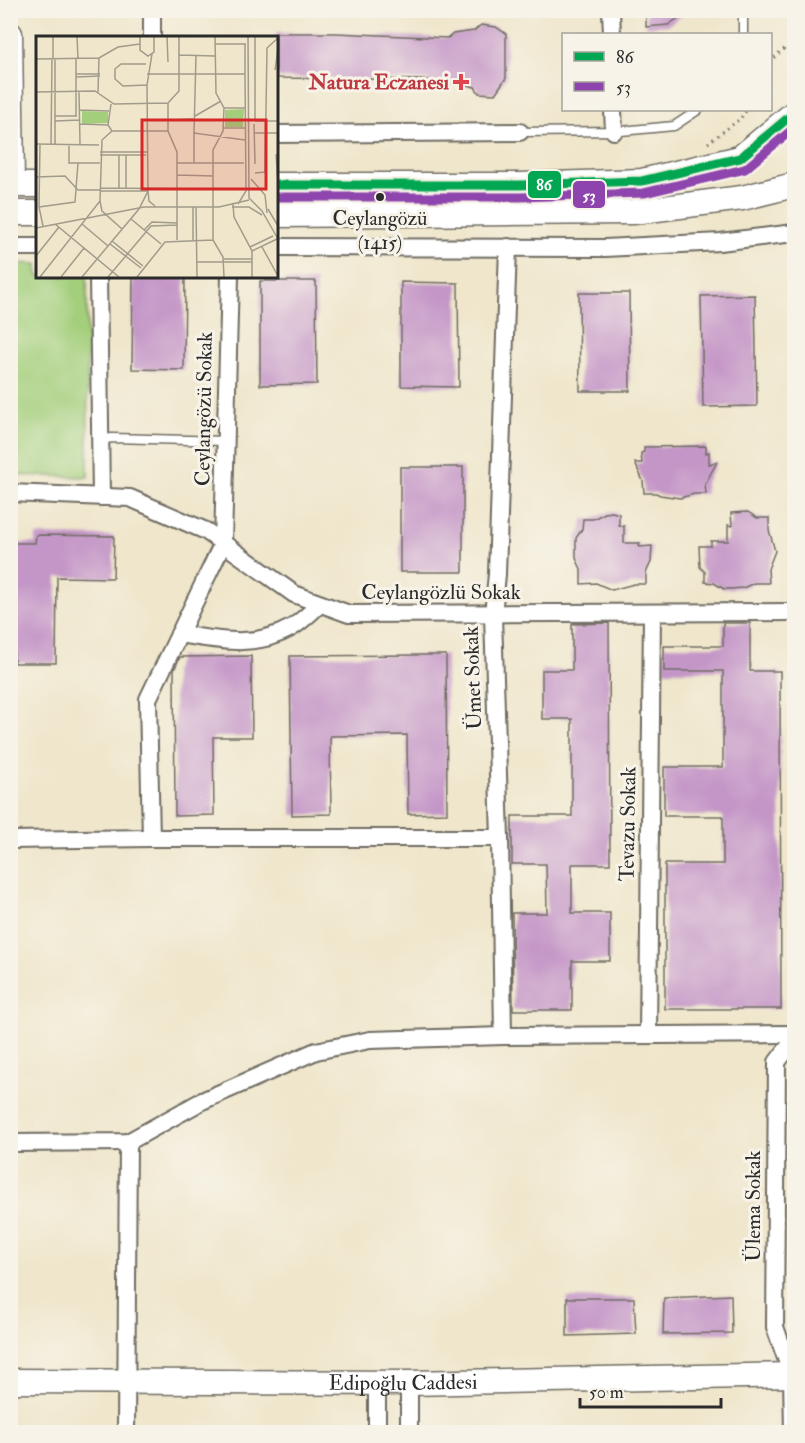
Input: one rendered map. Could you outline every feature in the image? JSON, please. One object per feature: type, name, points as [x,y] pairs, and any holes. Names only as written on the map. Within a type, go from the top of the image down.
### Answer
[{"type":"main road","points":[[10,34],[11,185],[36,185]]},
{"type":"main road","points":[[278,185],[520,185],[642,181],[740,159],[795,113]]},
{"type":"main road","points":[[278,215],[633,212],[742,198],[795,185]]},
{"type":"main road","points":[[10,213],[36,213]]},
{"type":"main road","name":"Edipoğlu Caddesi","points":[[10,1381],[409,1383],[794,1375]]},
{"type":"street","points":[[152,10],[152,36]]},
{"type":"street","points":[[611,10],[612,33]]},
{"type":"street","points":[[613,111],[614,131]]},
{"type":"street","points":[[278,134],[520,132]]},
{"type":"street","points":[[278,247],[605,248],[720,242],[795,233]]},
{"type":"street","points":[[10,247],[36,247]]},
{"type":"street","name":"Ümet Sokak","points":[[503,1036],[493,615],[497,574],[508,247]]},
{"type":"street","points":[[98,278],[101,497]]},
{"type":"street","name":"Ceylangözü Sokak","points":[[223,543],[230,278]]},
{"type":"street","name":"Ceylangözlü Sokak","points":[[10,493],[130,498],[206,531],[294,594],[349,614],[795,612]]},
{"type":"street","points":[[151,838],[148,699],[223,543]]},
{"type":"street","points":[[179,634],[231,642],[265,640],[293,627],[320,604]]},
{"type":"street","name":"Tevazu Sokak","points":[[648,1035],[652,613]]},
{"type":"street","points":[[10,840],[500,838]]},
{"type":"street","points":[[10,1143],[128,1142],[202,1101],[316,1051],[369,1040],[503,1036],[795,1034]]},
{"type":"street","name":"Ülema Sokak","points":[[793,1432],[794,1375],[775,1327],[775,1315],[777,1062],[795,1040]]},
{"type":"street","points":[[126,1432],[128,1142]]},
{"type":"street","points":[[377,1383],[377,1432]]},
{"type":"street","points":[[409,1383],[409,1432]]},
{"type":"lane","points":[[742,10],[743,33]]},
{"type":"lane","points":[[520,132],[614,131],[674,126],[696,111]]},
{"type":"lane","points":[[100,440],[112,438],[226,441]]},
{"type":"path","points":[[772,59],[795,42]]},
{"type":"green space","points":[[11,263],[36,264],[36,278],[87,278],[88,477],[11,475]]},
{"type":"building","points":[[646,10],[690,10],[668,25],[646,27]]},
{"type":"building","points":[[481,25],[496,27],[506,34],[506,78],[495,94],[479,93],[475,87],[462,84],[428,85],[428,80],[278,78],[278,36],[276,33],[448,38],[453,34],[474,31]]},
{"type":"building","points":[[133,278],[185,278],[184,370],[132,369]]},
{"type":"building","points":[[260,281],[316,281],[317,384],[260,385]]},
{"type":"building","points":[[401,282],[458,283],[459,387],[401,386]]},
{"type":"building","points":[[579,293],[629,293],[630,391],[580,391]]},
{"type":"building","points":[[755,295],[757,406],[703,407],[701,296]]},
{"type":"building","points":[[706,446],[706,453],[709,452],[709,464],[717,462],[705,484],[706,494],[694,494],[680,498],[644,493],[643,481],[635,463],[642,463],[641,453],[644,452],[644,447]]},
{"type":"building","points":[[400,467],[463,467],[463,572],[400,572]]},
{"type":"building","points":[[612,512],[619,514],[619,526],[624,526],[624,543],[640,543],[639,547],[652,546],[646,584],[634,584],[612,590],[596,583],[581,584],[581,569],[576,558],[576,538],[582,529],[583,519],[593,519]]},
{"type":"building","points":[[748,512],[757,518],[769,518],[769,530],[775,551],[768,569],[769,583],[754,583],[743,588],[724,589],[714,583],[705,582],[705,572],[700,567],[699,546],[711,546],[711,541],[728,541],[728,525],[732,526],[731,513]]},
{"type":"building","points":[[36,535],[114,536],[113,578],[57,577],[56,663],[14,663],[15,584],[10,584],[10,543],[35,543]]},
{"type":"building","points":[[609,623],[610,864],[572,864],[572,913],[610,913],[610,961],[572,961],[572,1010],[513,1010],[512,913],[547,913],[546,864],[512,864],[512,816],[572,816],[572,719],[542,719],[542,670],[572,670],[572,624]]},
{"type":"building","points":[[723,623],[750,623],[750,671],[780,671],[781,1009],[665,1009],[665,864],[723,864],[723,816],[664,816],[664,767],[723,767],[723,671],[664,671],[664,646],[723,646]]},
{"type":"building","points":[[446,655],[447,813],[408,814],[407,735],[330,736],[331,814],[292,815],[290,656]]},
{"type":"building","points":[[251,656],[252,737],[213,737],[214,815],[175,816],[174,670],[180,657]]},
{"type":"building","points":[[731,1295],[732,1333],[663,1334],[664,1298]]},
{"type":"building","points":[[567,1298],[634,1298],[636,1334],[567,1336]]},
{"type":"transit line","name":"86","points":[[278,185],[520,185],[642,181],[740,158],[794,113]]},
{"type":"transit line","name":"53","points":[[278,197],[520,197],[644,193],[745,169],[794,128]]},
{"type":"place","name":"Natura Eczanesi","points":[[461,82]]},
{"type":"place","name":"Ceylangözü (1415)","points":[[380,197]]}]
